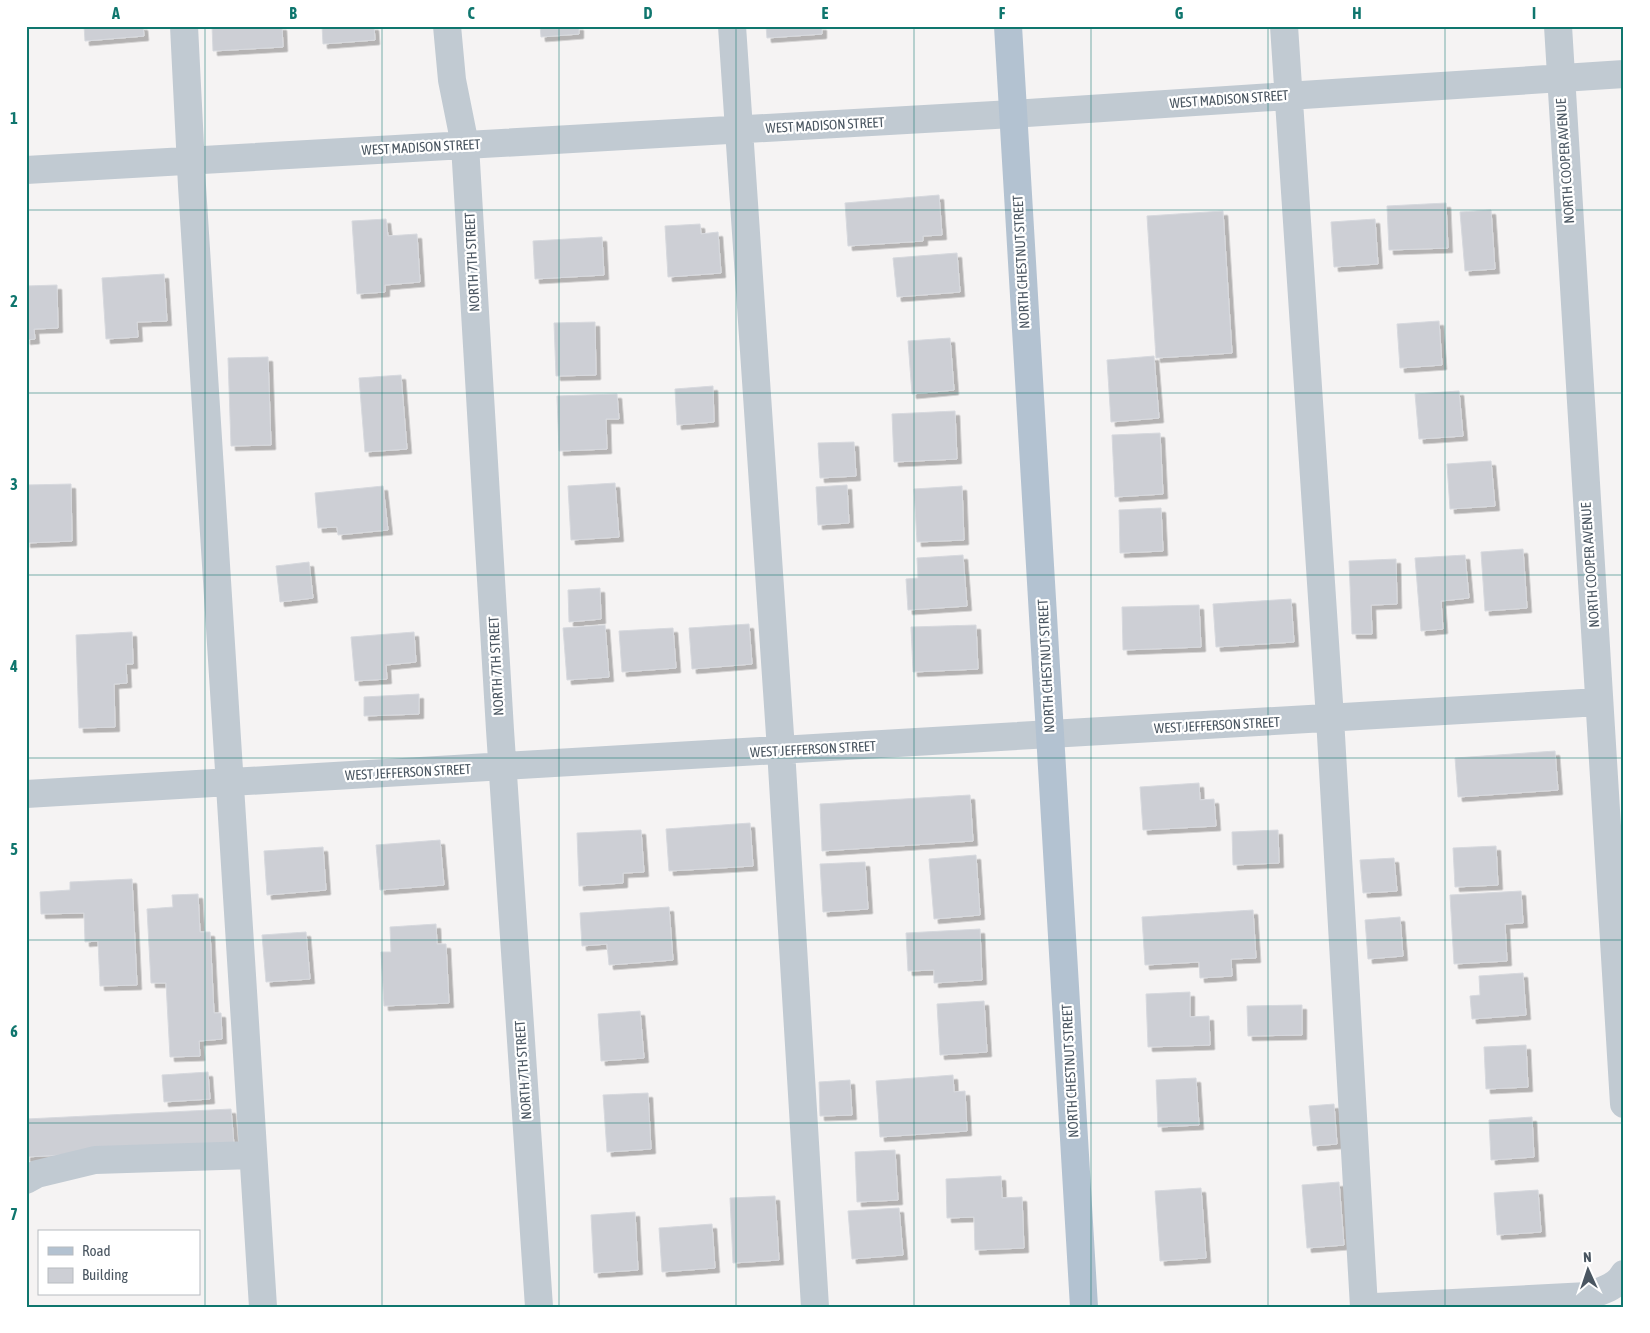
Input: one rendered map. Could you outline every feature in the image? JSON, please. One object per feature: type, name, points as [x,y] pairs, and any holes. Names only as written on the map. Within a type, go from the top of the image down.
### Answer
[{"type":"main road","name":"NORTH CHESTNUT STREET","points":[[1008,26],[1084,1307]]},
{"type":"street","points":[[184,26],[263,1307]]},
{"type":"street","name":"NORTH 7TH STREET","points":[[447,26],[452,80],[465,145],[502,767],[539,1307]]},
{"type":"street","points":[[732,26],[781,750],[815,1307]]},
{"type":"street","points":[[1284,26],[1287,95],[1330,718],[1364,1307]]},
{"type":"street","name":"NORTH COOPER AVENUE","points":[[1558,26],[1624,1104]]},
{"type":"street","name":"WEST MADISON STREET","points":[[26,170],[1012,114],[1624,74]]},
{"type":"street","name":"WEST JEFFERSON STREET","points":[[26,794],[1599,702]]},
{"type":"street","points":[[26,1180],[37,1174],[94,1160],[253,1156]]},
{"type":"street","points":[[1375,1307],[1588,1296],[1607,1289],[1623,1276]]},
{"type":"building","points":[[84,26],[143,26],[144,36],[85,41]]},
{"type":"building","points":[[212,26],[282,26],[283,47],[213,51]]},
{"type":"building","points":[[322,26],[374,26],[375,40],[323,44]]},
{"type":"building","points":[[540,26],[579,26],[579,34],[541,37]]},
{"type":"building","points":[[766,26],[822,26],[822,34],[767,38]]},
{"type":"building","points":[[939,195],[942,235],[923,236],[923,241],[848,246],[845,203]]},
{"type":"building","points":[[1446,203],[1448,248],[1389,250],[1387,206]]},
{"type":"building","points":[[1491,210],[1495,269],[1465,271],[1460,212]]},
{"type":"building","points":[[1223,211],[1232,353],[1156,358],[1147,216]]},
{"type":"building","points":[[386,219],[388,236],[417,234],[420,282],[385,285],[385,292],[357,294],[352,221]]},
{"type":"building","points":[[1375,219],[1378,264],[1334,267],[1331,222]]},
{"type":"building","points":[[700,224],[701,234],[718,232],[721,273],[668,277],[665,226]]},
{"type":"building","points":[[602,237],[604,275],[535,279],[533,241]]},
{"type":"building","points":[[957,253],[960,292],[897,297],[893,258]]},
{"type":"building","points":[[164,274],[167,321],[137,322],[138,337],[106,339],[102,278]]},
{"type":"building","points":[[57,285],[58,328],[34,329],[35,339],[26,340],[26,286]]},
{"type":"building","points":[[1439,321],[1442,365],[1400,368],[1397,324]]},
{"type":"building","points":[[595,322],[596,375],[556,376],[554,323]]},
{"type":"building","points":[[950,338],[954,390],[912,394],[908,341]]},
{"type":"building","points":[[1154,356],[1159,418],[1111,422],[1107,360]]},
{"type":"building","points":[[268,357],[271,445],[231,446],[228,358]]},
{"type":"building","points":[[401,375],[407,449],[365,452],[359,378]]},
{"type":"building","points":[[713,386],[714,422],[677,425],[675,389]]},
{"type":"building","points":[[1459,391],[1463,436],[1419,439],[1415,394]]},
{"type":"building","points":[[617,394],[619,419],[606,419],[607,449],[559,451],[557,396]]},
{"type":"building","points":[[955,411],[957,459],[894,462],[892,414]]},
{"type":"building","points":[[1160,433],[1163,494],[1115,497],[1112,435]]},
{"type":"building","points":[[854,442],[856,476],[820,478],[818,443]]},
{"type":"building","points":[[1491,461],[1495,506],[1450,509],[1447,464]]},
{"type":"building","points":[[615,483],[619,537],[571,540],[568,486]]},
{"type":"building","points":[[71,484],[72,541],[26,543],[26,485]]},
{"type":"building","points":[[847,485],[849,523],[818,525],[816,487]]},
{"type":"building","points":[[383,486],[388,530],[338,535],[337,527],[318,528],[315,493]]},
{"type":"building","points":[[962,486],[964,540],[917,542],[914,489]]},
{"type":"building","points":[[1161,508],[1163,551],[1120,553],[1119,510]]},
{"type":"building","points":[[1523,549],[1527,608],[1485,611],[1481,552]]},
{"type":"building","points":[[963,555],[967,606],[908,610],[906,579],[918,578],[917,558]]},
{"type":"building","points":[[1465,555],[1469,598],[1441,601],[1443,629],[1421,631],[1415,558]]},
{"type":"building","points":[[1396,559],[1397,604],[1371,605],[1372,634],[1352,634],[1349,561]]},
{"type":"building","points":[[309,562],[313,598],[280,602],[276,566]]},
{"type":"building","points":[[600,588],[601,619],[569,622],[568,590]]},
{"type":"building","points":[[1291,599],[1294,642],[1216,647],[1213,604]]},
{"type":"building","points":[[1199,605],[1201,647],[1123,650],[1122,607]]},
{"type":"building","points":[[749,624],[752,664],[692,669],[689,628]]},
{"type":"building","points":[[605,625],[609,677],[567,680],[563,628]]},
{"type":"building","points":[[976,625],[978,669],[913,672],[911,627]]},
{"type":"building","points":[[673,628],[676,668],[622,672],[619,631]]},
{"type":"building","points":[[132,632],[133,664],[126,664],[127,683],[114,684],[115,727],[79,728],[76,635]]},
{"type":"building","points":[[414,632],[416,662],[386,665],[387,679],[355,681],[351,637]]},
{"type":"building","points":[[419,694],[419,714],[364,716],[364,697]]},
{"type":"building","points":[[1555,751],[1558,790],[1458,797],[1455,758]]},
{"type":"building","points":[[1199,783],[1200,800],[1214,799],[1216,826],[1143,830],[1140,787]]},
{"type":"building","points":[[970,795],[973,841],[822,851],[820,804]]},
{"type":"building","points":[[750,823],[753,866],[669,871],[666,829]]},
{"type":"building","points":[[641,830],[644,872],[623,873],[623,883],[579,886],[577,833]]},
{"type":"building","points":[[1278,830],[1279,863],[1233,865],[1232,832]]},
{"type":"building","points":[[440,840],[444,885],[380,890],[376,845]]},
{"type":"building","points":[[1496,846],[1498,885],[1455,887],[1453,848]]},
{"type":"building","points":[[323,847],[326,890],[267,895],[264,851]]},
{"type":"building","points":[[976,855],[980,915],[934,919],[929,859]]},
{"type":"building","points":[[1394,858],[1397,891],[1363,893],[1360,860]]},
{"type":"building","points":[[865,862],[868,909],[823,912],[820,864]]},
{"type":"building","points":[[132,879],[137,985],[100,986],[98,941],[85,942],[84,913],[41,914],[40,892],[70,890],[70,882]]},
{"type":"building","points":[[1521,891],[1523,923],[1505,924],[1507,961],[1454,964],[1450,895]]},
{"type":"building","points":[[198,894],[200,932],[210,932],[214,1013],[221,1013],[222,1039],[199,1041],[200,1056],[170,1057],[166,983],[151,983],[147,909],[173,907],[172,895]]},
{"type":"building","points":[[669,907],[673,960],[609,965],[607,944],[582,946],[580,913]]},
{"type":"building","points":[[1253,910],[1256,958],[1231,959],[1232,976],[1200,978],[1199,962],[1145,965],[1142,917]]},
{"type":"building","points":[[1400,917],[1403,956],[1368,959],[1365,920]]},
{"type":"building","points":[[436,924],[437,944],[446,944],[449,1003],[384,1006],[381,952],[391,952],[390,927]]},
{"type":"building","points":[[980,929],[982,980],[934,983],[934,970],[908,971],[906,933]]},
{"type":"building","points":[[306,932],[310,979],[266,982],[262,935]]},
{"type":"building","points":[[1523,973],[1526,1015],[1472,1019],[1470,996],[1480,995],[1479,976]]},
{"type":"building","points":[[1190,992],[1190,1017],[1209,1016],[1210,1045],[1148,1047],[1146,994]]},
{"type":"building","points":[[984,1001],[987,1052],[940,1055],[937,1004]]},
{"type":"building","points":[[1302,1005],[1302,1035],[1248,1036],[1247,1006]]},
{"type":"building","points":[[640,1011],[644,1058],[601,1061],[598,1014]]},
{"type":"building","points":[[1526,1045],[1528,1087],[1486,1089],[1484,1047]]},
{"type":"building","points":[[208,1072],[210,1099],[164,1102],[162,1075]]},
{"type":"building","points":[[953,1075],[954,1092],[965,1091],[967,1131],[880,1137],[876,1081]]},
{"type":"building","points":[[1196,1078],[1199,1125],[1158,1127],[1156,1080]]},
{"type":"building","points":[[850,1080],[852,1115],[820,1116],[819,1082]]},
{"type":"building","points":[[648,1093],[651,1149],[607,1152],[603,1095]]},
{"type":"building","points":[[1334,1104],[1337,1144],[1313,1146],[1309,1106]]},
{"type":"building","points":[[231,1109],[234,1145],[26,1157],[26,1119]]},
{"type":"building","points":[[1532,1117],[1534,1157],[1491,1160],[1489,1120]]},
{"type":"building","points":[[895,1150],[898,1200],[857,1202],[855,1152]]},
{"type":"building","points":[[1001,1176],[1002,1198],[1022,1197],[1024,1248],[975,1250],[974,1217],[947,1218],[946,1179]]},
{"type":"building","points":[[1339,1182],[1344,1245],[1307,1248],[1302,1185]]},
{"type":"building","points":[[1201,1188],[1206,1258],[1160,1261],[1155,1191]]},
{"type":"building","points":[[1538,1190],[1541,1232],[1497,1235],[1494,1193]]},
{"type":"building","points":[[775,1196],[779,1260],[733,1263],[730,1198]]},
{"type":"building","points":[[899,1208],[903,1255],[852,1259],[848,1211]]},
{"type":"building","points":[[635,1212],[638,1270],[594,1273],[591,1215]]},
{"type":"building","points":[[712,1224],[715,1268],[662,1272],[659,1228]]}]
